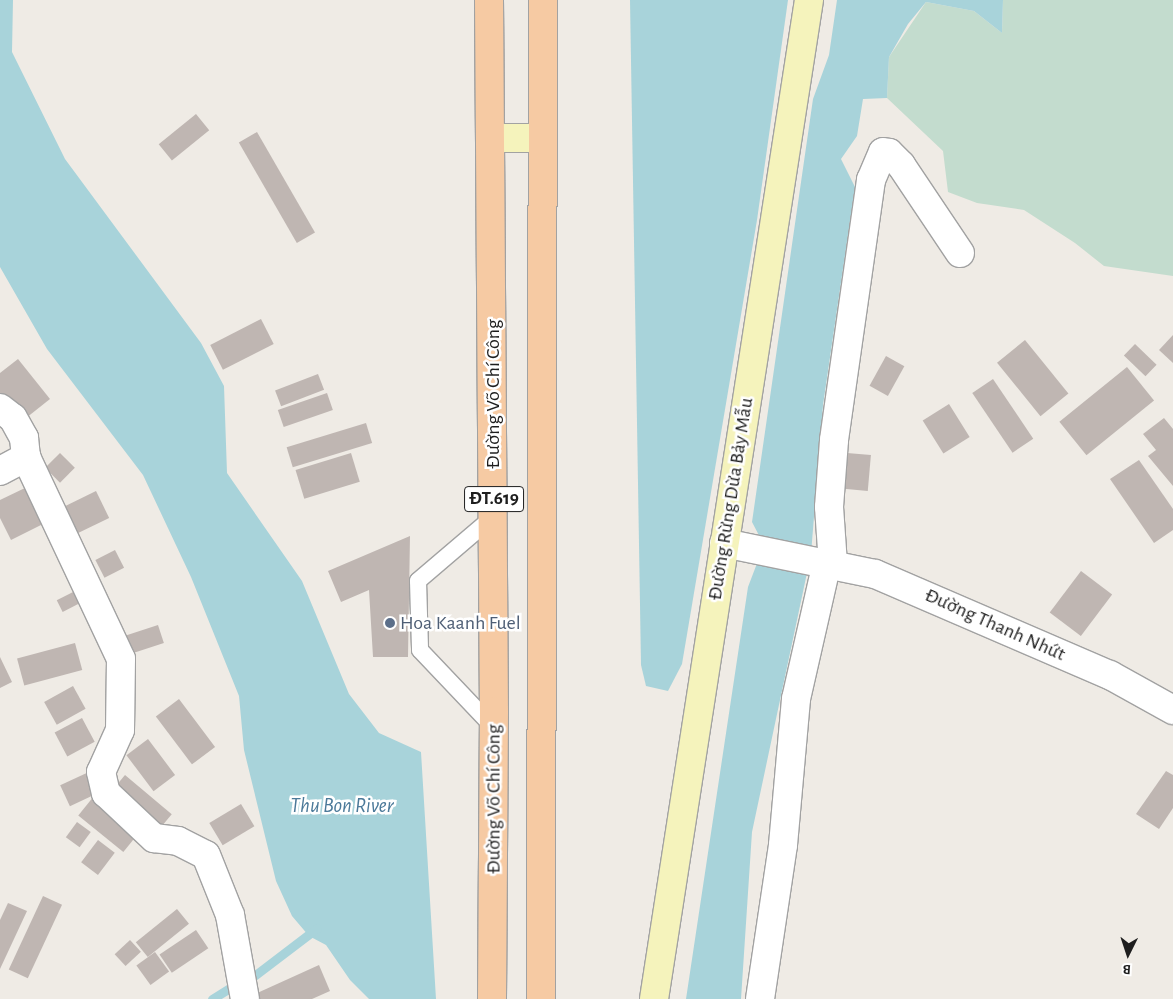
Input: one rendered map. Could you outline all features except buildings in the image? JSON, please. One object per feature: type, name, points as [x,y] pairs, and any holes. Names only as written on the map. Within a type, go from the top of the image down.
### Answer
[{"type":"main road","name":"Đường Võ Chí Công","points":[[489,0],[492,138],[494,516],[492,999]]},
{"type":"main road","name":"ĐT.619","points":[[541,999],[543,0]]},
{"type":"street","name":"Đường Rừng Dừa Bảy Mẫu","points":[[654,999],[732,545],[809,0]]},
{"type":"street","points":[[492,138],[542,138]]},
{"type":"street","points":[[760,999],[783,844],[796,699],[823,562],[834,440],[871,180],[883,152],[889,153],[901,165],[960,254]]},
{"type":"street","points":[[0,408],[13,418],[24,438],[26,457],[121,659],[120,730],[102,772],[106,793],[154,838],[178,841],[206,855],[230,915],[245,999]]},
{"type":"street","points":[[0,471],[26,457]]},
{"type":"street","name":"Đường Thanh Nhứt","points":[[732,545],[861,569],[1110,675],[1173,710]]},
{"type":"lane","points":[[494,516],[418,581],[420,650],[494,728]]},
{"type":"green space","points":[[1003,0],[1173,0],[1173,276],[1104,266],[1075,243],[1024,210],[977,203],[948,192],[943,151],[887,98],[889,57],[926,2],[974,11],[1002,33]]},
{"type":"water","name":"Thu Bon River","points":[[0,0],[13,0],[12,52],[65,159],[201,343],[224,386],[227,473],[302,581],[349,694],[379,733],[421,752],[436,999],[369,999],[350,980],[326,945],[309,936],[292,916],[276,881],[244,750],[239,696],[191,577],[143,475],[47,349],[0,267]]},
{"type":"water","points":[[630,0],[788,0],[757,220],[682,664],[668,691],[646,686],[641,665]]},
{"type":"water","points":[[837,0],[1003,0],[1002,33],[974,11],[926,2],[908,24],[889,57],[887,98],[863,99],[857,136],[841,159],[855,187],[823,405],[811,554],[752,832],[741,999],[686,999],[748,587],[764,545],[752,522],[813,99],[829,55]]},
{"type":"waterway","points":[[254,976],[317,928]]},
{"type":"waterway","points":[[212,999],[231,987]]},
{"type":"place","name":"Hoa Kaanh Fuel","points":[[390,623]]}]
